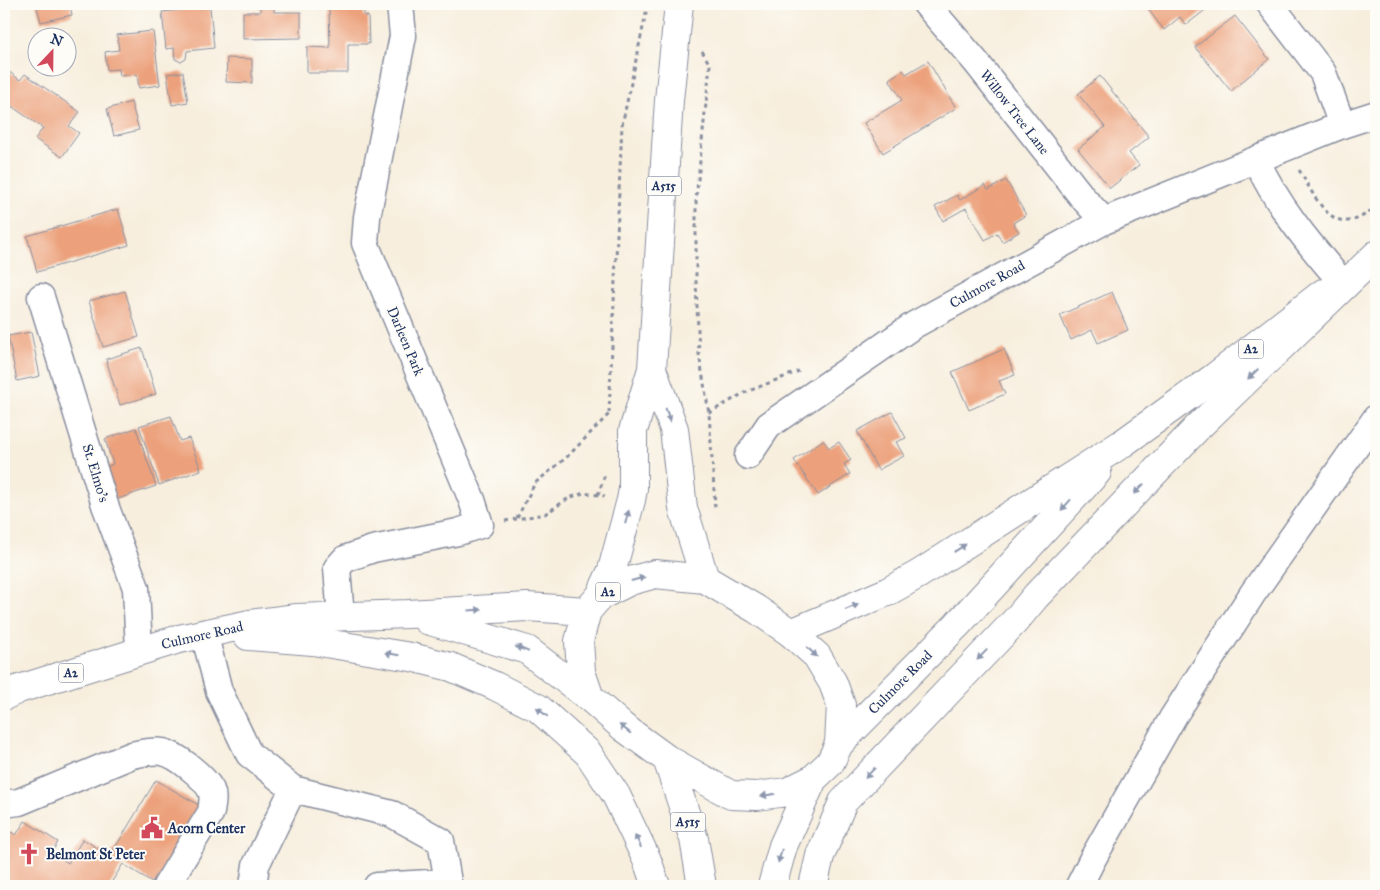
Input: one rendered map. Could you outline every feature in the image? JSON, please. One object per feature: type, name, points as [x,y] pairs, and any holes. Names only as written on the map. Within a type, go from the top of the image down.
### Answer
[{"type":"main road","name":"A515","points":[[594,603],[612,570],[631,500],[633,490],[632,430],[652,369],[669,100],[679,4]]},
{"type":"main road","name":"Culmore Road","points":[[791,632],[886,592],[919,574],[1123,443],[1376,253]]},
{"type":"main road","points":[[813,886],[820,856],[842,802],[1198,427],[1376,253]]},
{"type":"main road","name":"A515","points":[[652,369],[674,429],[683,508],[705,579]]},
{"type":"main road","name":"Culmore Road","points":[[839,744],[957,624],[1123,443]]},
{"type":"main road","name":"A2","points":[[655,574],[705,579],[791,632],[818,656],[834,683],[841,706],[839,744],[830,763],[813,779],[787,792],[757,796],[731,795],[667,759],[623,728],[590,698],[581,672],[578,641],[594,603],[630,581],[655,574]]},
{"type":"main road","name":"Culmore Road","points":[[4,696],[19,689],[204,633],[297,618],[408,614],[594,603]]},
{"type":"main road","name":"Culmore Road","points":[[408,614],[527,650],[590,698]]},
{"type":"main road","points":[[204,633],[313,641],[411,656],[451,667],[495,686],[538,708],[588,754],[616,795],[647,860],[656,886]]},
{"type":"main road","name":"A515","points":[[667,759],[694,839],[702,886]]},
{"type":"main road","points":[[772,886],[783,846],[813,779]]},
{"type":"street","name":"Darleen Park","points":[[400,4],[403,36],[367,217],[365,243],[472,500],[480,525]]},
{"type":"street","name":"Willow Tree Lane","points":[[926,4],[976,62],[1083,198],[1104,221]]},
{"type":"street","points":[[1270,4],[1324,73],[1342,125]]},
{"type":"street","name":"Culmore Road","points":[[748,456],[769,425],[914,325],[1104,221],[1257,161],[1342,125],[1376,114]]},
{"type":"street","points":[[1257,161],[1263,176],[1308,244],[1340,280]]},
{"type":"street","name":"St. Elmo's","points":[[41,297],[105,505],[136,588],[140,651]]},
{"type":"street","points":[[1079,886],[1178,709],[1252,593],[1376,418]]},
{"type":"street","points":[[341,616],[337,568],[345,559],[373,549],[458,532],[480,525]]},
{"type":"street","points":[[204,633],[219,691],[249,754],[293,789],[392,814],[441,841],[448,882],[377,886]]},
{"type":"street","points":[[4,804],[19,802],[132,755],[147,752],[163,752],[176,756],[204,780],[211,790],[213,800],[211,812],[166,886]]},
{"type":"street","points":[[253,886],[256,865],[293,789]]},
{"type":"path","points":[[608,423],[622,125],[648,4]]},
{"type":"path","points":[[700,49],[710,65],[696,199],[696,282],[699,354],[709,413],[715,505]]},
{"type":"path","points":[[1285,148],[1326,213],[1341,222],[1358,219],[1376,208]]},
{"type":"path","points":[[517,519],[535,483],[566,458],[609,414]]},
{"type":"path","points":[[480,525],[545,514],[569,498],[584,493],[598,495],[606,471]]},
{"type":"building","points":[[36,4],[70,4],[72,15],[41,22]]},
{"type":"building","points":[[274,4],[274,12],[301,12],[301,38],[243,39],[243,12],[260,12],[260,5]]},
{"type":"building","points":[[329,4],[364,4],[364,16],[368,16],[369,44],[348,44],[348,73],[307,73],[307,47],[330,48]]},
{"type":"building","points":[[1144,4],[1213,4],[1186,25],[1180,17],[1164,30]]},
{"type":"building","points":[[210,7],[214,48],[187,51],[186,59],[181,62],[175,59],[174,48],[166,49],[162,12]]},
{"type":"building","points":[[1235,16],[1269,59],[1231,91],[1195,47]]},
{"type":"building","points":[[153,31],[160,85],[139,88],[137,74],[120,76],[119,69],[107,70],[105,52],[119,50],[117,35]]},
{"type":"building","points":[[227,58],[252,59],[252,83],[226,82]]},
{"type":"building","points":[[928,61],[956,108],[883,153],[864,123],[902,100],[889,79],[903,70],[906,74]]},
{"type":"building","points":[[4,68],[20,80],[25,74],[28,78],[31,78],[80,112],[69,126],[79,133],[62,157],[35,139],[43,128],[4,101]]},
{"type":"building","points":[[183,72],[188,102],[172,105],[167,74]]},
{"type":"building","points":[[1100,76],[1149,137],[1129,153],[1139,165],[1110,188],[1078,149],[1105,127],[1078,94]]},
{"type":"building","points":[[131,102],[139,130],[114,136],[107,109]]},
{"type":"building","points":[[1006,180],[1026,215],[1013,223],[1019,232],[1002,242],[997,233],[985,240],[966,208],[943,221],[935,207],[957,195],[960,200],[985,185],[988,190]]},
{"type":"building","points":[[118,209],[129,245],[37,272],[27,236]]},
{"type":"building","points":[[125,291],[139,337],[103,347],[89,301]]},
{"type":"building","points":[[1112,292],[1128,330],[1098,343],[1092,330],[1071,340],[1060,315]]},
{"type":"building","points":[[31,332],[40,376],[17,381],[8,336]]},
{"type":"building","points":[[142,348],[156,394],[120,405],[106,359]]},
{"type":"building","points":[[1004,349],[1015,375],[999,381],[1005,394],[969,410],[952,372]]},
{"type":"building","points":[[4,391],[8,405],[4,406]]},
{"type":"building","points":[[892,412],[906,438],[896,442],[904,456],[878,470],[857,431]]},
{"type":"building","points":[[171,416],[180,441],[189,438],[201,470],[159,485],[139,426]]},
{"type":"building","points":[[136,428],[156,486],[115,500],[104,468],[113,464],[105,439]]},
{"type":"building","points":[[823,440],[829,448],[839,442],[851,460],[844,464],[850,474],[818,495],[794,460]]},
{"type":"building","points":[[156,780],[204,808],[157,885],[123,864],[109,886],[10,886],[4,882],[4,843],[11,832],[16,835],[25,821],[58,842],[52,852],[68,863],[83,839],[110,856]]},
{"type":"place","name":"Acorn Center","points":[[152,828]]},
{"type":"place","name":"Belmont St Peter","points":[[29,854]]}]
